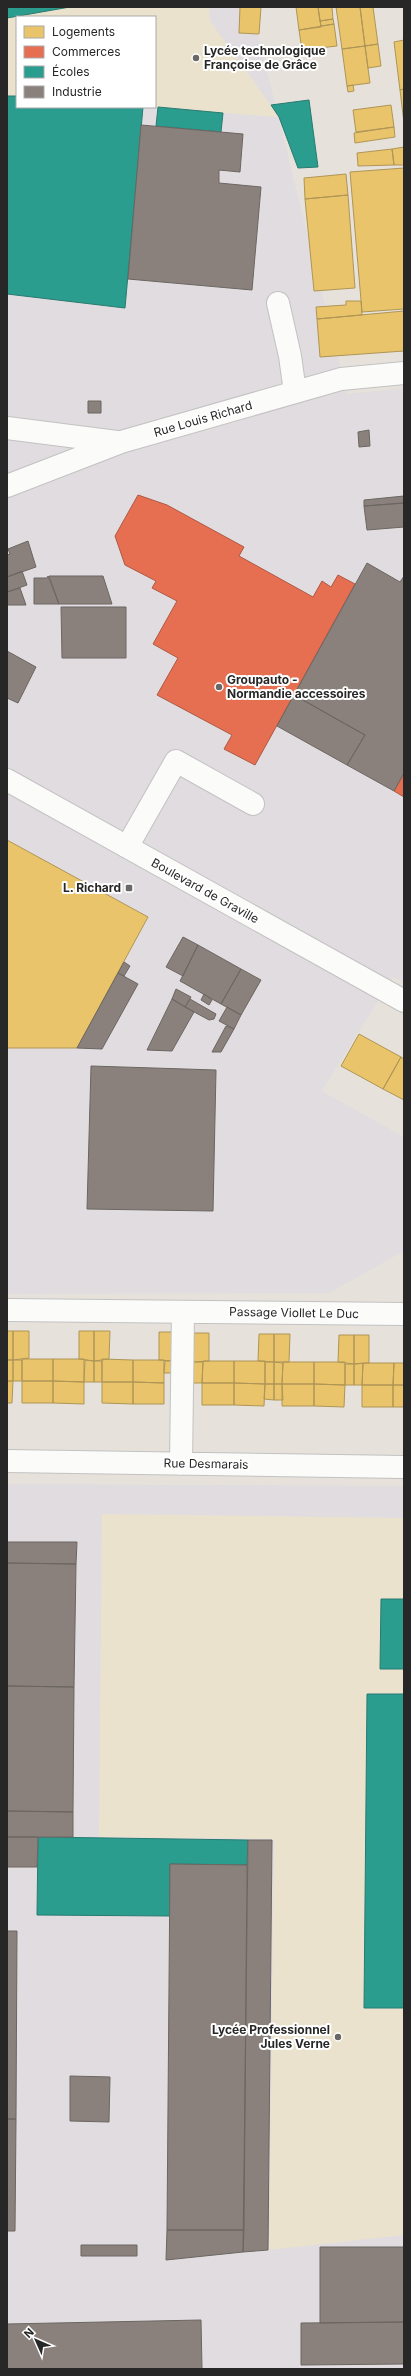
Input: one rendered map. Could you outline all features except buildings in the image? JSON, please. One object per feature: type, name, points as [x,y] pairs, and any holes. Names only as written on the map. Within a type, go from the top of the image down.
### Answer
[{"type":"street","points":[[278,303],[290,356],[295,392]]},
{"type":"street","name":"Rue Louis Richard","points":[[7,486],[120,442],[295,392],[342,379],[404,373]]},
{"type":"street","points":[[7,428],[120,442]]},
{"type":"street","points":[[127,847],[176,761],[253,804]]},
{"type":"street","name":"Boulevard de Graville","points":[[7,780],[404,1001]]},
{"type":"street","name":"Passage Viollet Le Duc","points":[[7,1310],[404,1314]]},
{"type":"street","points":[[181,1464],[183,1312]]},
{"type":"street","name":"Rue Desmarais","points":[[7,1461],[404,1467]]},
{"type":"shaded area","points":[[7,7],[251,7],[347,394],[404,388],[404,982],[393,977],[322,1091],[404,1137],[404,1251],[329,1293],[7,1294]]},
{"type":"shaded area","name":"Lycée technologique Françoise de Grâce","points":[[7,7],[209,7],[210,21],[279,117],[153,108],[156,108],[156,16],[16,16],[16,96],[7,96]]},
{"type":"shaded area","points":[[7,1484],[404,1486],[404,2369],[7,2369]]},
{"type":"shaded area","name":"Lycée Professionnel Jules Verne","points":[[102,1514],[404,1518],[404,2235],[269,2250],[274,1839],[99,1837]]},
{"type":"place","name":"Lycée technologique Françoise de Grâce","points":[[196,58]]},
{"type":"place","name":"Groupauto - Normandie accessoires","points":[[219,687]]},
{"type":"place","name":"L. Richard","points":[[129,888]]},
{"type":"place","name":"Lycée Professionnel Jules Verne","points":[[338,2037]]}]
